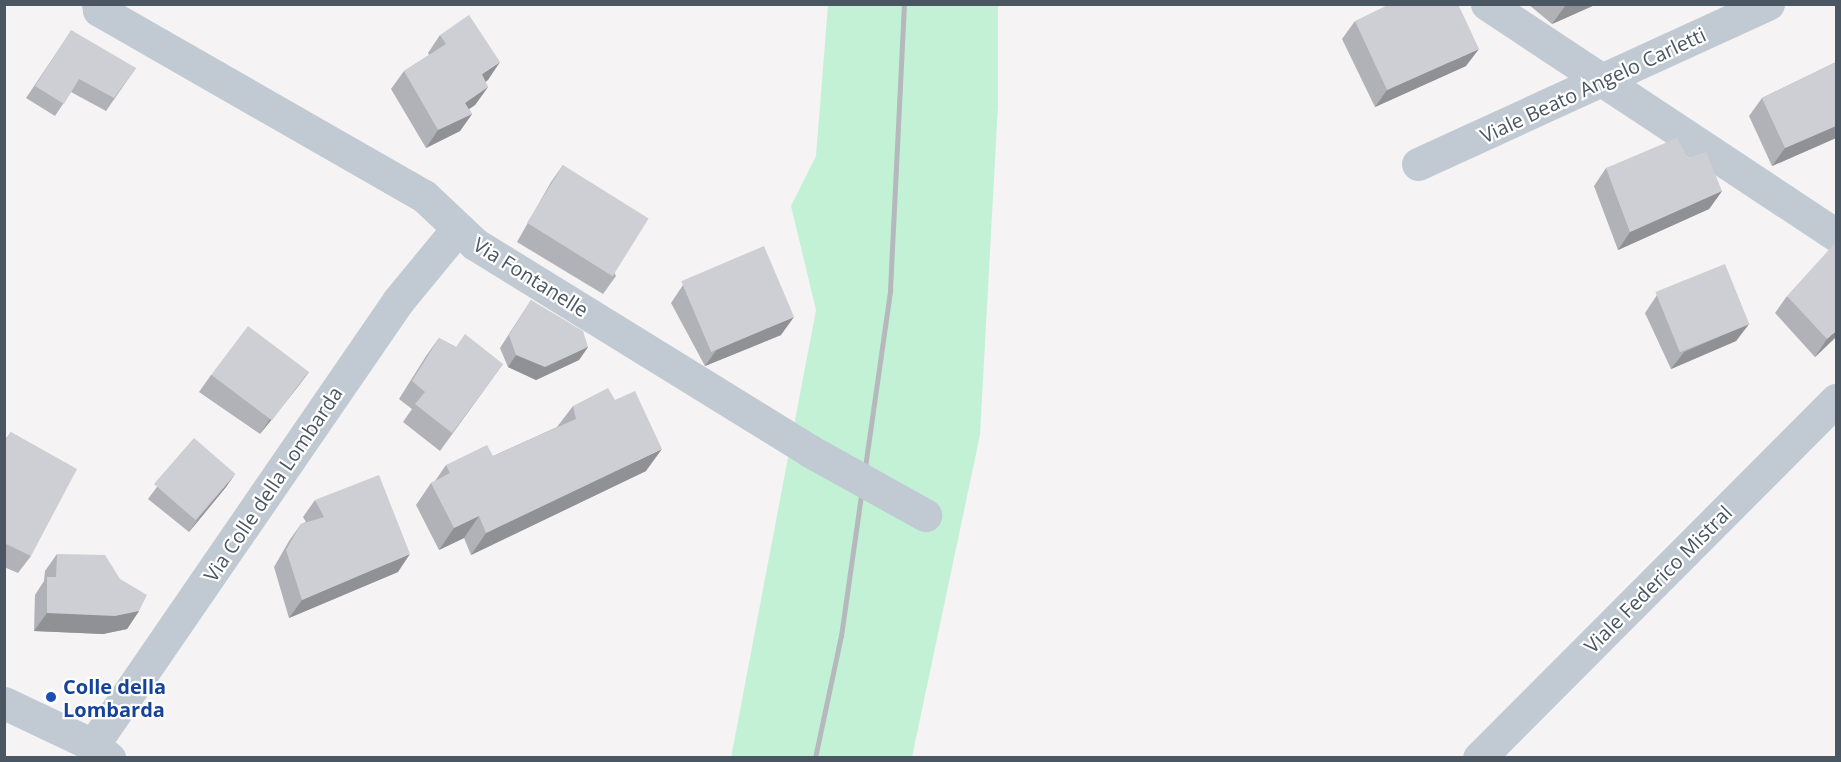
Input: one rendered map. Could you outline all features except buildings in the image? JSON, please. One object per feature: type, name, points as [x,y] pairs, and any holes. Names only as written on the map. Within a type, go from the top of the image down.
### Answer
[{"type":"street","name":"Via Fontanelle","points":[[98,4],[99,10],[424,196],[476,244],[810,451],[933,518]]},
{"type":"street","points":[[1486,4],[1836,235]]},
{"type":"street","name":"Viale Beato Angelo Carletti","points":[[1418,164],[1768,4]]},
{"type":"street","name":"Via Colle della Lombarda","points":[[101,752],[398,301],[458,228]]},
{"type":"street","name":"Viale Federico Mistral","points":[[1479,758],[1836,400]]},
{"type":"street","points":[[6,706],[101,752]]},
{"type":"green space","points":[[828,5],[998,5],[998,105],[980,435],[912,757],[731,758],[816,310],[791,206],[816,156]]},
{"type":"railway","points":[[815,758],[841,636],[890,290],[904,4]]},
{"type":"place","name":"Colle della Lombarda","points":[[51,697]]}]
